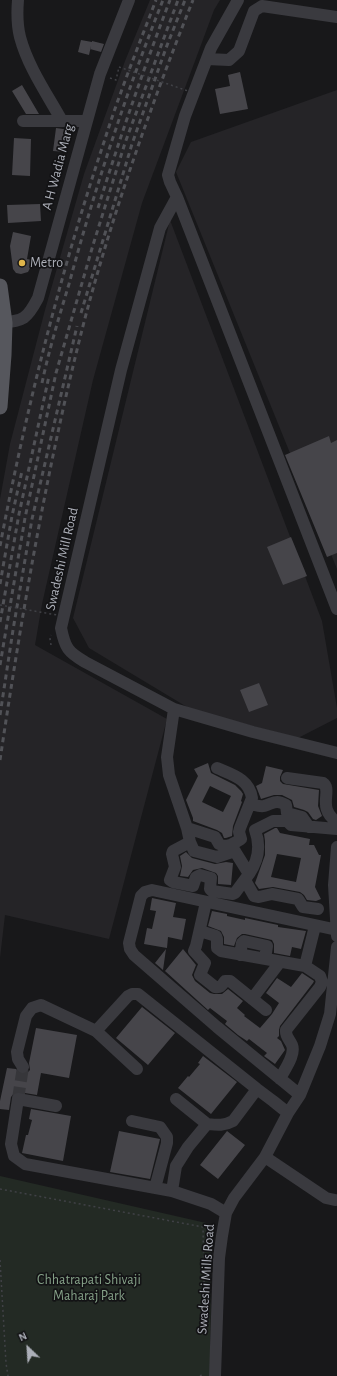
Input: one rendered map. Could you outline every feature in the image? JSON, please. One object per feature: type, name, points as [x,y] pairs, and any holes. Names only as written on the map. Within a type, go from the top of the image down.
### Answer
[{"type":"main road","points":[[0,286],[2,323],[0,406]]},
{"type":"street","points":[[18,0],[17,18],[20,36],[26,54],[62,121]]},
{"type":"street","name":"A H Wadia Marg","points":[[2,323],[22,319],[28,315],[38,298],[100,74],[128,0]]},
{"type":"street","points":[[238,0],[210,48],[185,116],[168,175],[337,608]]},
{"type":"street","points":[[207,59],[229,60],[239,51],[254,11],[262,6],[337,17]]},
{"type":"street","points":[[23,121],[86,121]]},
{"type":"street","name":"Swadeshi Mill Road","points":[[177,197],[160,228],[120,370],[93,494],[73,570],[61,628],[65,644],[73,655],[174,709],[253,732],[337,753]]},
{"type":"street","points":[[174,709],[167,757],[168,775],[194,851],[217,856],[236,845],[255,830],[273,821],[288,818],[302,817],[309,827],[337,829]]},
{"type":"street","points":[[216,768],[241,779],[249,786],[252,798],[251,804],[240,828],[236,845],[254,896],[256,897],[272,894],[298,899],[303,907],[318,909]]},
{"type":"street","points":[[287,778],[323,783],[327,788],[325,805],[330,818],[337,822]]},
{"type":"street","points":[[251,804],[261,806],[273,802],[284,804],[286,805],[288,818]]},
{"type":"street","points":[[187,828],[216,838],[221,846],[236,845]]},
{"type":"street","points":[[190,842],[173,851],[172,854],[176,867],[171,877],[171,881],[193,886],[196,876],[200,875],[211,878],[210,889],[212,891],[235,894],[256,863],[259,846],[255,830]]},
{"type":"street","points":[[337,848],[334,885],[337,936]]},
{"type":"street","points":[[300,1095],[217,1027],[134,955],[130,949],[129,943],[141,896],[145,892],[152,890],[336,930]]},
{"type":"street","points":[[206,902],[194,951],[205,963],[205,966],[200,972],[201,976],[218,988],[221,987],[225,981],[230,980],[266,1010]]},
{"type":"street","points":[[305,966],[316,926]]},
{"type":"street","points":[[200,931],[216,936],[218,939],[217,948],[220,951],[305,966],[320,976],[322,982],[320,987],[286,1030],[285,1034],[293,1047],[293,1052],[280,1079]]},
{"type":"street","name":"Swadeshi Mills Road","points":[[210,1374],[219,1258],[226,1212],[234,1198],[265,1157],[288,1113],[300,1095],[334,1015],[337,947]]},
{"type":"street","points":[[252,999],[280,962]]},
{"type":"street","points":[[96,1031],[128,996],[138,994],[288,1113]]},
{"type":"street","points":[[24,1067],[18,1059],[17,1052],[26,1016],[32,1008],[40,1005],[96,1031],[137,1069]]},
{"type":"street","points":[[176,1099],[207,1124],[222,1125],[233,1121],[257,1089]]},
{"type":"street","points":[[56,1106],[18,1100],[11,1144],[14,1156],[25,1164],[172,1191],[211,1204],[226,1212]]},
{"type":"street","points":[[132,1121],[160,1127],[167,1137],[167,1143],[155,1188]]},
{"type":"street","points":[[172,1191],[176,1166],[188,1147],[207,1124]]},
{"type":"street","points":[[265,1157],[326,1198],[335,1200]]},
{"type":"path","points":[[116,80],[119,67],[188,91]]},
{"type":"path","points":[[0,605],[57,615]]},
{"type":"path","points":[[50,639],[51,645]]},
{"type":"path","points":[[0,1189],[203,1227],[205,1334]]},
{"type":"path","points":[[0,1260],[8,1376]]},
{"type":"path","points":[[200,1376],[210,1374]]},
{"type":"shaded area","points":[[150,0],[220,0],[214,10],[142,203],[93,380],[42,604],[35,645],[167,719],[109,939],[5,915],[0,958],[0,499],[10,444],[45,310],[84,174],[125,61]]},
{"type":"shaded area","points":[[337,90],[337,569],[176,172],[191,142]]},
{"type":"shaded area","points":[[170,220],[322,621],[337,708],[337,718],[298,738],[192,710],[89,648],[73,618]]},
{"type":"green space","name":"Chhatrapati Shivaji Maharaj Park","points":[[0,1176],[215,1225],[211,1244],[210,1376],[0,1376]]},
{"type":"building","points":[[81,40],[104,44],[101,52],[90,49],[89,55],[78,52]]},
{"type":"building","points":[[240,72],[248,109],[220,114],[215,89],[230,86],[228,75]]},
{"type":"building","points":[[22,85],[39,114],[26,114],[12,91]]},
{"type":"building","points":[[56,128],[70,130],[66,152],[53,151]]},
{"type":"building","points":[[14,138],[31,139],[30,176],[12,175]]},
{"type":"building","points":[[40,204],[41,221],[8,223],[7,205]]},
{"type":"building","points":[[13,232],[31,236],[27,259],[32,260],[31,266],[28,272],[21,274],[16,273],[13,269],[10,246]]},
{"type":"building","points":[[329,436],[331,443],[337,440],[337,553],[327,557],[285,455]]},
{"type":"building","points":[[291,537],[307,576],[283,585],[267,547]]},
{"type":"building","points":[[259,683],[268,705],[249,712],[240,690]]},
{"type":"building","points":[[208,763],[211,773],[235,785],[243,794],[242,802],[233,826],[232,836],[224,838],[222,833],[217,830],[193,821],[186,800],[198,776],[194,769]],"holes":[[[210,786],[231,796],[223,812],[202,802]]]},
{"type":"building","points":[[266,766],[283,770],[280,781],[283,784],[319,790],[318,806],[322,816],[316,820],[313,819],[308,812],[294,807],[292,800],[282,795],[274,795],[261,799],[256,786],[262,783]]},
{"type":"building","points":[[277,828],[280,833],[310,839],[309,845],[314,845],[319,855],[321,855],[315,887],[321,899],[316,901],[307,900],[300,892],[273,887],[259,889],[255,883],[265,855],[264,834]],"holes":[[[277,854],[301,858],[296,882],[271,877]]]},
{"type":"building","points":[[186,852],[192,858],[215,864],[226,862],[233,863],[231,885],[218,884],[218,876],[216,873],[202,868],[193,870],[188,877],[180,876],[182,866],[180,856]]},
{"type":"building","points":[[152,898],[176,903],[173,917],[186,919],[182,940],[168,937],[167,948],[144,944],[147,928],[152,929],[156,911],[150,910]]},
{"type":"building","points":[[212,911],[245,920],[245,918],[278,925],[278,927],[306,931],[301,949],[292,947],[290,956],[274,953],[274,944],[272,940],[245,934],[242,934],[237,938],[234,946],[224,944],[224,937],[221,931],[208,926]]},
{"type":"building","points":[[166,949],[163,970],[155,963]]},
{"type":"building","points":[[183,949],[196,965],[192,975],[195,981],[210,993],[214,994],[222,994],[228,989],[243,1001],[237,1008],[245,1015],[244,1016],[260,1028],[279,1003],[266,993],[277,978],[291,987],[302,973],[314,981],[280,1026],[279,1036],[277,1038],[281,1041],[285,1050],[275,1064],[264,1056],[267,1053],[249,1039],[247,1041],[238,1035],[225,1024],[227,1021],[210,1008],[208,1010],[165,971]]},
{"type":"building","points":[[142,1007],[175,1033],[148,1065],[116,1038]]},
{"type":"building","points":[[36,1028],[77,1035],[69,1078],[41,1073],[37,1095],[15,1092],[11,1097],[9,1110],[0,1109],[0,1101],[7,1068],[16,1069],[19,1073],[23,1074],[30,1070],[29,1063]]},
{"type":"building","points":[[203,1056],[237,1082],[211,1114],[178,1088],[200,1064],[198,1063]]},
{"type":"building","points":[[31,1109],[71,1116],[63,1161],[22,1153],[26,1135],[28,1135],[32,1120],[29,1119]]},
{"type":"building","points":[[119,1131],[160,1139],[150,1179],[110,1172]]},
{"type":"building","points":[[227,1131],[245,1145],[218,1179],[200,1165]]},
{"type":"tunnel","points":[[18,1099],[23,1067]]},
{"type":"railway","points":[[0,546],[21,444],[45,342],[73,242],[116,106],[156,0]]},
{"type":"railway","points":[[42,383],[54,334],[100,176],[136,70],[163,0]]},
{"type":"railway","points":[[98,208],[132,103],[170,0]]},
{"type":"railway","points":[[0,665],[25,518],[56,373],[93,245],[125,143],[178,0]]},
{"type":"railway","points":[[81,313],[132,144],[166,48],[185,0]]},
{"type":"railway","points":[[0,760],[36,540],[58,431],[84,322],[120,199],[162,79],[193,0]]},
{"type":"railway","points":[[0,715],[32,519],[77,326]]},
{"type":"railway","points":[[0,622],[19,514],[49,376]]},
{"type":"railway","points":[[0,584],[12,516],[22,471]]},
{"type":"place","name":"Metro","points":[[22,263]]}]
